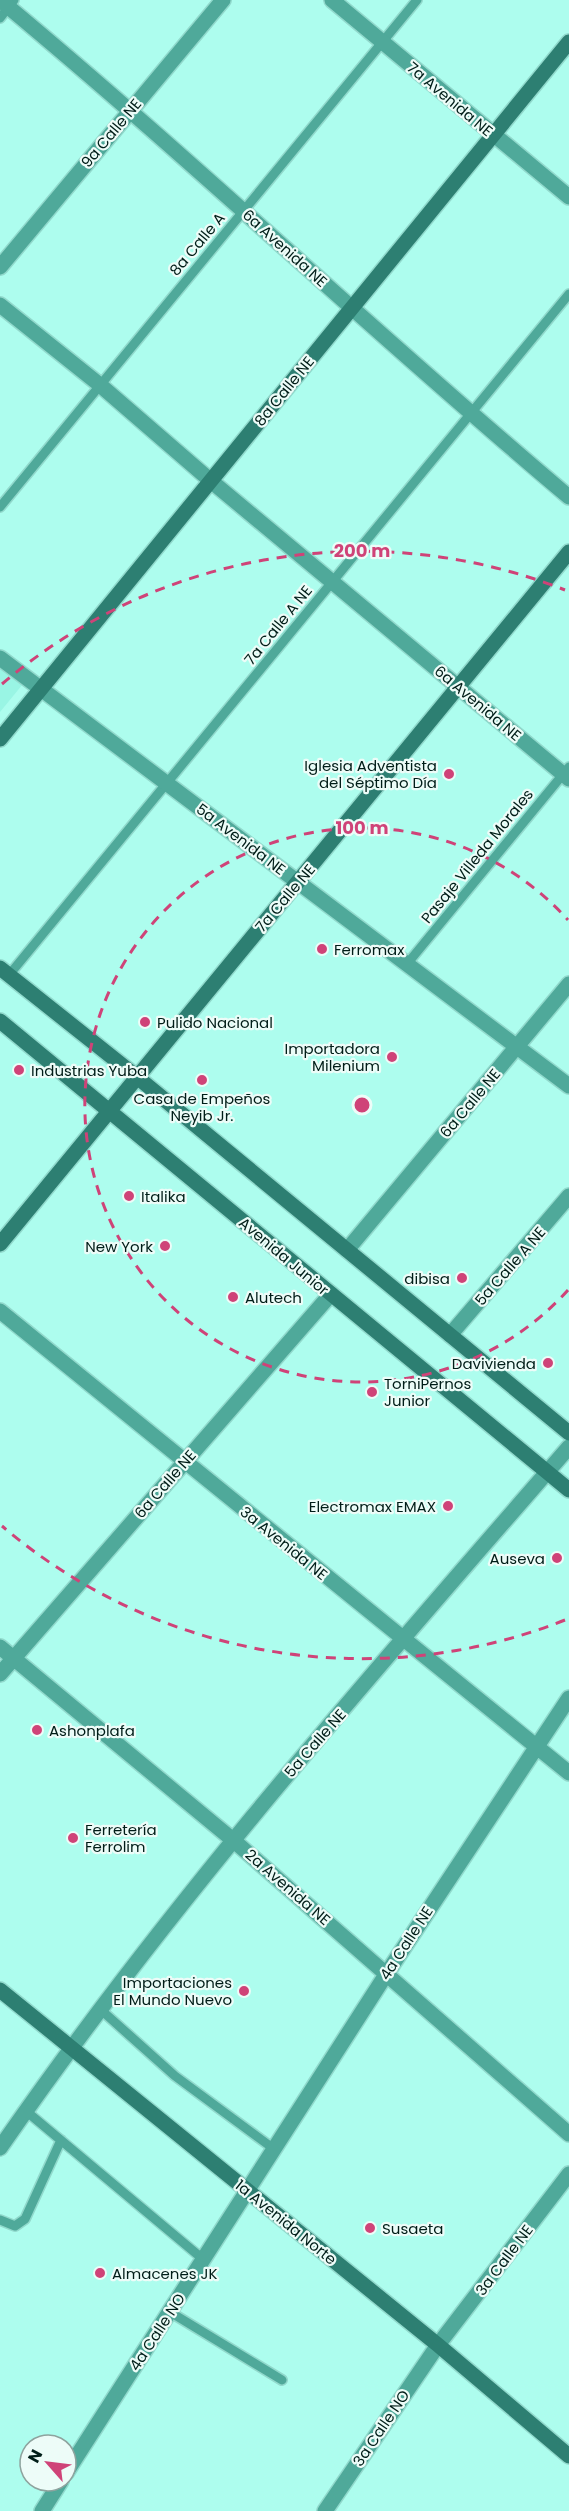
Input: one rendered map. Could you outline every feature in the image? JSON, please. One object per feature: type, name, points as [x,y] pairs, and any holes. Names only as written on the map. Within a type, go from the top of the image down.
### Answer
[{"type":"street","name":"9a Calle NE","points":[[0,267],[223,0]]},
{"type":"street","name":"7a Avenida NE","points":[[332,0],[569,197]]},
{"type":"street","name":"6a Avenida NE","points":[[6,6],[244,210],[470,414],[569,497]]},
{"type":"street","name":"8a Calle NE","points":[[0,739],[569,42]]},
{"type":"street","name":"6a Avenida NE","points":[[0,305],[100,385],[211,481],[458,687],[567,774]]},
{"type":"street","name":"7a Calle NE","points":[[0,1244],[569,552]]},
{"type":"street","name":"5a Avenida NE","points":[[0,658],[569,1086]]},
{"type":"street","points":[[5,971],[569,1433]]},
{"type":"street","name":"6a Calle NE","points":[[347,1250],[569,984]]},
{"type":"street","name":"Avenida Junior","points":[[0,1021],[569,1490]]},
{"type":"street","name":"5a Calle A NE","points":[[450,1335],[569,1196]]},
{"type":"street","name":"6a Calle NE","points":[[0,1674],[331,1294]]},
{"type":"street","name":"3a Avenida NE","points":[[0,1311],[569,1773]]},
{"type":"street","name":"5a Calle NE","points":[[0,2148],[57,2065],[72,2049],[100,2009],[233,1840],[569,1447]]},
{"type":"street","name":"2a Avenida NE","points":[[0,1647],[233,1840],[387,1972],[569,2134]]},
{"type":"street","name":"4a Calle NE","points":[[248,2191],[387,1972],[569,1698]]},
{"type":"street","name":"1a Avenida Norte","points":[[0,1990],[438,2345],[569,2456]]},
{"type":"street","name":"3a Calle NE","points":[[438,2345],[569,2174]]},
{"type":"street","name":"4a Calle NO","points":[[78,2454],[248,2191]]},
{"type":"street","name":"3a Calle NO","points":[[325,2511],[438,2345]]},
{"type":"street","points":[[42,2511],[53,2493]]},
{"type":"lane","name":"8a Calle A","points":[[0,507],[417,0]]},
{"type":"lane","name":"7a Calle A NE","points":[[5,971],[168,784],[569,294]]},
{"type":"lane","name":"Pasaje Villeda Morales","points":[[407,964],[567,774]]},
{"type":"lane","points":[[100,2009],[175,2076],[274,2149]]},
{"type":"lane","points":[[26,2111],[204,2260]]},
{"type":"lane","points":[[0,2220],[15,2226],[25,2219],[61,2140]]},
{"type":"lane","points":[[170,2312],[282,2380]]},
{"type":"shaded area","points":[[0,657],[27,679],[0,712]]},
{"type":"place","name":"Iglesia Adventista del Séptimo Día","points":[[449,774]]},
{"type":"place","name":"Ferromax","points":[[322,949]]},
{"type":"place","name":"Pulido Nacional","points":[[145,1022]]},
{"type":"place","name":"Importadora Milenium","points":[[392,1057]]},
{"type":"place","name":"Industrias Yuba","points":[[19,1070]]},
{"type":"place","name":"Casa de Empeños Neyib Jr.","points":[[202,1080]]},
{"type":"place","name":"Italika","points":[[129,1196]]},
{"type":"place","name":"New York","points":[[165,1246]]},
{"type":"place","name":"dibisa","points":[[462,1278]]},
{"type":"place","name":"Alutech","points":[[233,1297]]},
{"type":"place","name":"Davivienda","points":[[548,1363]]},
{"type":"place","name":"TorniPernos Junior","points":[[372,1392]]},
{"type":"place","name":"Electromax EMAX","points":[[448,1506]]},
{"type":"place","name":"Auseva","points":[[557,1558]]},
{"type":"place","name":"Ashonplafa","points":[[37,1730]]},
{"type":"place","name":"Ferretería Ferrolim","points":[[73,1838]]},
{"type":"place","name":"Importaciones El Mundo Nuevo","points":[[244,1991]]},
{"type":"place","name":"Susaeta","points":[[370,2228]]},
{"type":"place","name":"Almacenes JK","points":[[100,2273]]}]
